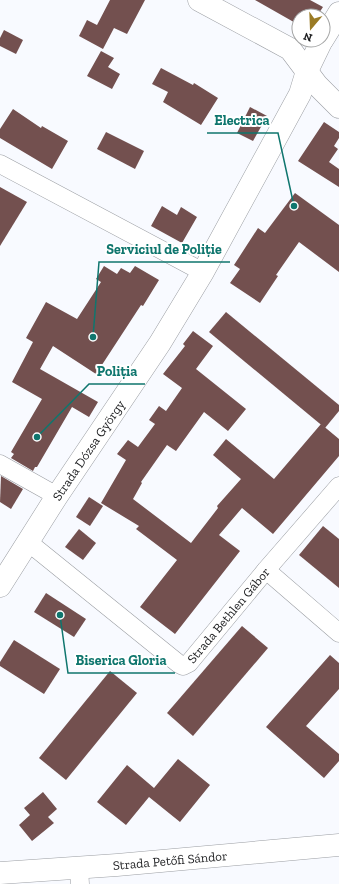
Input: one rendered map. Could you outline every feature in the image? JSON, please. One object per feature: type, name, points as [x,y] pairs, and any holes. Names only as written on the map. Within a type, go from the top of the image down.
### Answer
[{"type":"main road","points":[[199,0],[290,49],[328,98],[339,107]]},
{"type":"main road","name":"Strada Dózsa György","points":[[331,26],[339,13]]},
{"type":"main road","name":"Strada Dózsa György","points":[[0,586],[57,496],[160,343],[203,272],[300,94],[307,71],[318,48]]},
{"type":"main road","name":"Strada Petőfi Sándor","points":[[0,873],[79,876],[339,845]]},
{"type":"street","points":[[0,164],[203,272]]},
{"type":"street","points":[[0,464],[57,496]]},
{"type":"street","name":"Strada Bethlen Gábor","points":[[28,542],[183,666],[189,663],[266,570],[339,486]]},
{"type":"street","points":[[266,570],[339,633]]},
{"type":"building","points":[[110,0],[145,0],[127,34],[114,28],[103,49],[79,36],[87,20],[97,25]]},
{"type":"building","points":[[255,0],[310,0],[323,7],[291,8],[291,20]]},
{"type":"building","points":[[4,30],[23,40],[16,54],[0,46],[0,38]]},
{"type":"building","points":[[101,51],[114,58],[108,67],[120,74],[112,89],[87,76]]},
{"type":"building","points":[[161,68],[193,85],[194,83],[218,98],[201,125],[163,102],[168,92],[152,84]]},
{"type":"building","points":[[250,107],[267,116],[253,141],[237,133]]},
{"type":"building","points":[[13,109],[41,128],[42,126],[68,141],[52,169],[0,138],[0,129]]},
{"type":"building","points":[[324,122],[339,132],[339,138],[334,146],[338,149],[329,162],[339,169],[339,187],[298,161]]},
{"type":"building","points":[[106,132],[144,151],[135,169],[97,149]]},
{"type":"building","points":[[0,187],[27,202],[0,246]]},
{"type":"building","points":[[295,193],[339,225],[339,272],[299,242],[276,275],[278,276],[260,303],[230,283],[240,269],[234,265],[258,228],[265,233]]},
{"type":"building","points":[[162,206],[177,215],[181,207],[197,217],[182,243],[151,226]]},
{"type":"building","points":[[104,266],[117,274],[121,268],[130,273],[135,266],[159,280],[96,374],[53,346],[40,369],[98,402],[89,417],[72,407],[37,467],[35,467],[33,471],[11,458],[14,454],[11,452],[42,399],[12,382],[33,342],[26,338],[46,302],[77,319],[101,282],[96,279]]},
{"type":"building","points":[[226,312],[339,405],[339,411],[325,428],[209,332]]},
{"type":"building","points":[[193,331],[213,346],[196,369],[246,409],[228,431],[204,412],[176,451],[167,445],[141,482],[142,483],[133,499],[191,543],[218,508],[217,506],[241,479],[213,455],[226,439],[274,479],[321,424],[339,439],[339,456],[273,534],[242,508],[219,535],[240,551],[175,634],[140,607],[177,560],[136,529],[139,526],[101,503],[126,460],[117,454],[128,440],[138,447],[155,424],[149,420],[159,406],[166,411],[182,388],[163,374],[185,346],[183,344]]},
{"type":"building","points":[[1,476],[23,489],[11,509],[0,502]]},
{"type":"building","points":[[89,497],[103,506],[90,526],[76,517]]},
{"type":"building","points":[[323,526],[339,539],[339,588],[299,555]]},
{"type":"building","points":[[79,529],[96,543],[83,560],[65,547]]},
{"type":"building","points":[[46,593],[86,619],[74,637],[34,612]]},
{"type":"building","points":[[242,626],[268,648],[193,736],[167,713]]},
{"type":"building","points":[[14,640],[60,669],[44,694],[0,666],[0,662]]},
{"type":"building","points":[[330,655],[339,663],[339,689],[306,726],[339,754],[339,761],[324,778],[266,727]]},
{"type":"building","points":[[110,671],[137,693],[66,780],[39,758]]},
{"type":"building","points":[[178,759],[210,785],[180,822],[149,797],[126,825],[97,802],[127,765],[154,788]]},
{"type":"building","points":[[43,792],[57,809],[48,817],[54,823],[32,841],[19,825],[30,815],[24,808]]},
{"type":"place","name":"Electrica","points":[[294,206]]},
{"type":"place","name":"Serviciul de Poliție","points":[[93,337]]},
{"type":"place","name":"Poliția","points":[[37,437]]},
{"type":"place","name":"Biserica Gloria","points":[[60,615]]}]
